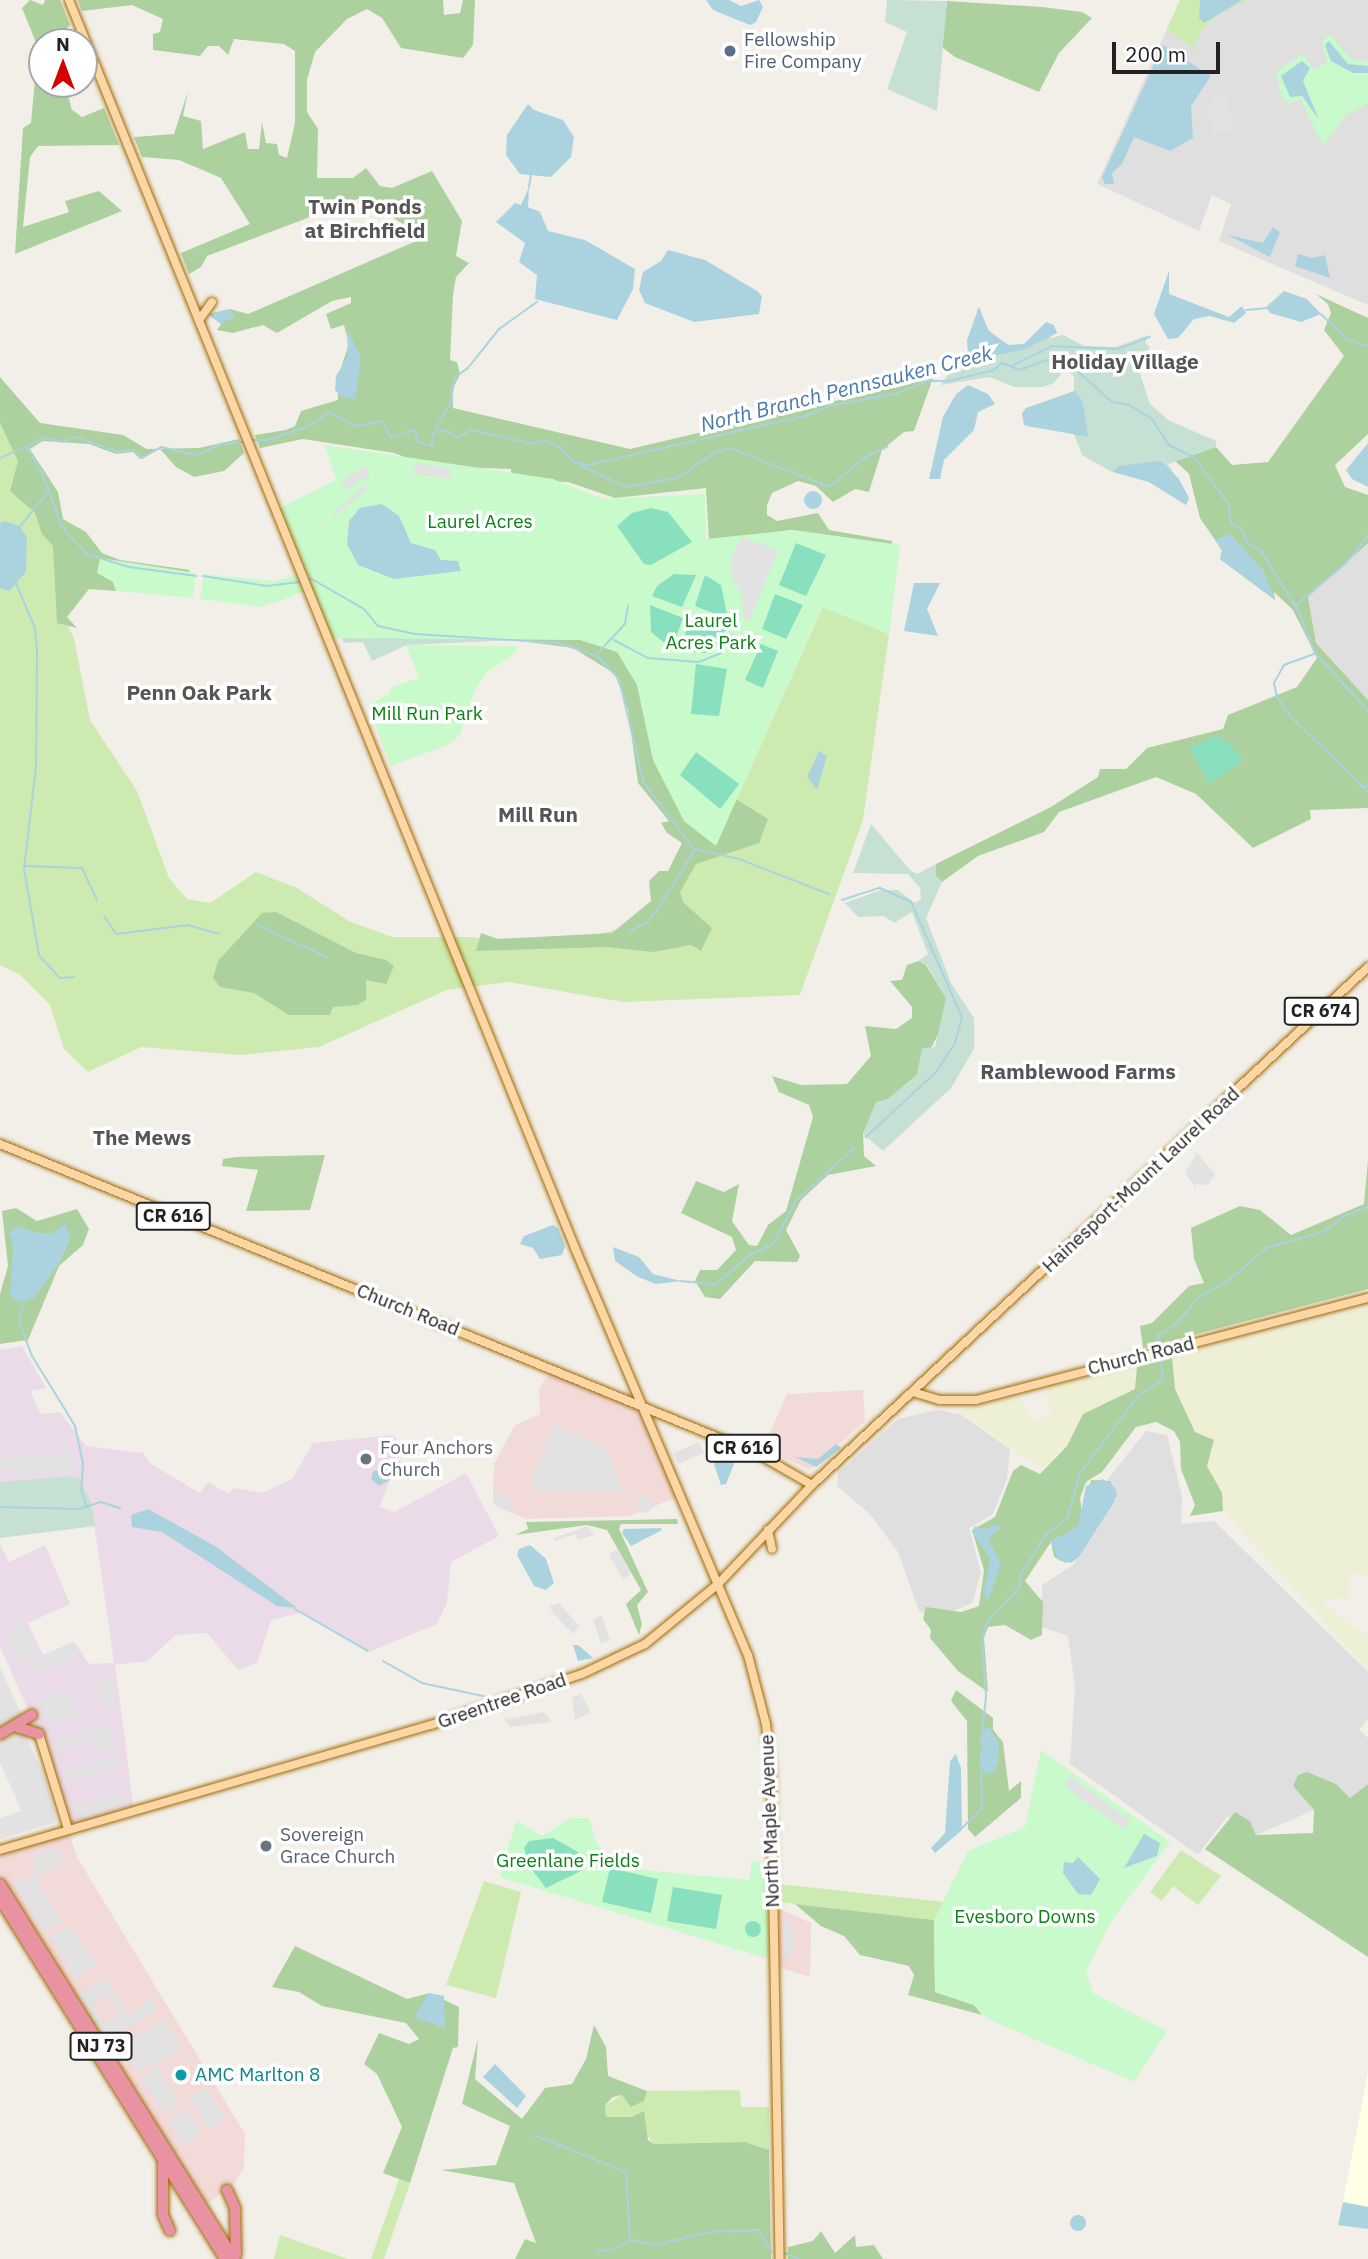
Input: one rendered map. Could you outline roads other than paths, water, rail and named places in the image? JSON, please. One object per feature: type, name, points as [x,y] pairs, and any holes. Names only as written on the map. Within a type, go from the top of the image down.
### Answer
[{"type":"highway","points":[[0,1734],[17,1727],[32,1714]]},
{"type":"highway","points":[[17,1727],[39,1734]]},
{"type":"highway","name":"NJ 73","points":[[0,1884],[236,2259]]},
{"type":"highway","name":"NJ 73","points":[[0,1899],[225,2259]]},
{"type":"highway","points":[[163,2160],[163,2216],[170,2231]]},
{"type":"highway","points":[[227,2190],[235,2208],[236,2259]]},
{"type":"main road","name":"North Maple Avenue","points":[[69,0],[613,1336],[748,1655],[769,1745],[780,2259]]},
{"type":"main road","points":[[199,320],[212,302]]},
{"type":"main road","name":"Hainesport-Mount Laurel Road","points":[[914,1392],[1368,967]]},
{"type":"main road","name":"Church Road","points":[[0,1144],[758,1454],[813,1485]]},
{"type":"main road","name":"Church Road","points":[[914,1392],[940,1400],[975,1399],[1368,1298]]},
{"type":"main road","points":[[618,1397],[632,1381]]},
{"type":"main road","name":"Greentree Road","points":[[0,1850],[431,1725],[582,1674],[645,1644],[718,1584],[813,1485],[914,1392]]},
{"type":"main road","points":[[768,1530],[772,1549]]},
{"type":"main road","points":[[39,1734],[68,1829]]},
{"type":"water","points":[[706,0],[729,0],[741,6],[759,0],[763,7],[756,22],[750,25],[713,10]]},
{"type":"water","points":[[1200,0],[1242,0],[1204,23],[1199,18]]},
{"type":"water","points":[[1329,41],[1348,64],[1368,66],[1368,73],[1353,73],[1331,61],[1325,45]]},
{"type":"water","points":[[1163,45],[1211,76],[1191,106],[1193,138],[1170,151],[1134,137],[1122,164],[1112,173],[1114,184],[1105,184],[1102,177]]},
{"type":"water","points":[[1302,61],[1310,68],[1303,81],[1319,120],[1302,96],[1290,97],[1281,76]]},
{"type":"water","points":[[528,104],[534,110],[563,120],[574,137],[571,157],[551,177],[520,174],[506,155],[507,135]]},
{"type":"water","points":[[529,187],[528,207],[540,212],[548,231],[585,240],[635,269],[633,289],[617,320],[535,299],[537,275],[519,262],[525,243],[496,222],[515,203],[521,205]]},
{"type":"water","points":[[1273,227],[1280,232],[1270,257],[1228,235],[1263,243]]},
{"type":"water","points":[[668,250],[705,260],[757,291],[762,296],[759,314],[694,322],[645,303],[639,290],[643,272],[661,261]]},
{"type":"water","points":[[1298,254],[1312,258],[1325,255],[1330,278],[1295,266]]},
{"type":"water","points":[[1169,271],[1169,294],[1229,317],[1242,306],[1246,313],[1234,323],[1210,316],[1194,319],[1178,338],[1168,339],[1154,314]]},
{"type":"water","points":[[1284,291],[1307,299],[1321,314],[1301,322],[1270,313],[1266,307]]},
{"type":"water","points":[[979,307],[988,330],[1008,345],[1024,344],[1046,322],[1054,325],[1057,333],[1023,350],[974,359],[968,355],[967,340]]},
{"type":"water","points":[[230,309],[235,316],[221,324],[209,315]]},
{"type":"water","points":[[347,328],[361,358],[355,399],[341,397],[335,390],[336,376],[348,356]]},
{"type":"water","points":[[968,385],[988,394],[995,404],[978,412],[974,430],[944,460],[940,479],[929,479],[943,417],[956,394]]},
{"type":"water","points":[[1075,391],[1083,402],[1088,437],[1024,425],[1022,413],[1026,408]]},
{"type":"water","points":[[1368,443],[1368,487],[1352,479],[1346,470]]},
{"type":"water","points":[[1161,461],[1179,479],[1189,498],[1186,505],[1149,482],[1114,472],[1118,466]]},
{"type":"water","points":[[809,491],[817,491],[822,500],[820,507],[809,509],[804,504],[804,496]]},
{"type":"water","points":[[382,504],[399,516],[411,543],[435,550],[441,560],[458,561],[461,571],[394,579],[358,565],[347,544],[349,521],[360,508]]},
{"type":"water","points":[[5,521],[19,526],[27,537],[26,572],[9,591],[0,588],[0,523]]},
{"type":"water","points":[[1230,534],[1263,569],[1275,600],[1220,559],[1223,552],[1215,540]]},
{"type":"water","points":[[914,583],[940,583],[927,609],[938,636],[904,631]]},
{"type":"water","points":[[819,751],[827,756],[817,790],[807,777]]},
{"type":"water","points":[[65,1224],[71,1237],[60,1262],[34,1298],[17,1302],[10,1294],[13,1248],[9,1232],[20,1226],[36,1233],[53,1233]]},
{"type":"water","points":[[553,1225],[558,1228],[565,1246],[562,1255],[540,1259],[533,1248],[520,1244],[524,1236]]},
{"type":"water","points":[[613,1247],[639,1257],[653,1274],[681,1281],[656,1284],[638,1277],[615,1261]]},
{"type":"water","points":[[836,1444],[841,1448],[816,1467],[795,1457],[818,1459]]},
{"type":"water","points":[[723,1453],[736,1459],[726,1484],[721,1485],[714,1464]]},
{"type":"water","points":[[397,1460],[405,1464],[403,1473],[379,1486],[371,1479],[373,1472]]},
{"type":"water","points":[[1103,1479],[1116,1488],[1115,1501],[1079,1557],[1071,1563],[1058,1560],[1051,1541],[1078,1526],[1086,1486]]},
{"type":"water","points":[[148,1509],[215,1546],[297,1608],[277,1606],[162,1532],[132,1527],[131,1515]]},
{"type":"water","points":[[994,1524],[1001,1527],[988,1539],[1001,1564],[988,1601],[984,1593],[990,1558],[972,1532],[975,1526],[984,1530]]},
{"type":"water","points":[[624,1529],[662,1530],[631,1546],[622,1533]]},
{"type":"water","points":[[530,1545],[546,1559],[554,1583],[546,1590],[534,1586],[517,1555],[519,1549]]},
{"type":"water","points":[[573,1645],[578,1645],[593,1658],[578,1661]]},
{"type":"water","points":[[989,1727],[999,1743],[998,1766],[990,1774],[983,1771],[981,1760],[982,1731]]},
{"type":"water","points":[[956,1754],[961,1768],[962,1830],[935,1853],[931,1848],[945,1833],[950,1761]]},
{"type":"water","points":[[1144,1834],[1160,1843],[1157,1856],[1124,1868]]},
{"type":"water","points":[[1078,1857],[1100,1879],[1091,1895],[1078,1894],[1063,1873],[1064,1862],[1073,1863]]},
{"type":"water","points":[[429,1993],[444,1996],[445,2028],[414,2017]]},
{"type":"water","points":[[495,2064],[526,2096],[517,2108],[483,2077]]},
{"type":"water","points":[[1343,2202],[1368,2207],[1368,2229],[1338,2225]]},
{"type":"water","points":[[1075,2215],[1081,2215],[1086,2223],[1084,2229],[1075,2231],[1070,2226],[1070,2220]]},
{"type":"waterway","points":[[529,187],[531,175]]},
{"type":"waterway","name":"North Branch Pennsauken Creek","points":[[253,440],[268,440],[309,426],[329,412],[357,426],[381,421],[391,437],[415,430],[418,442],[432,446],[432,437],[451,401],[455,377],[468,368],[499,329],[537,302]]},
{"type":"waterway","points":[[1246,310],[1268,308]]},
{"type":"waterway","points":[[1321,314],[1346,339],[1368,346]]},
{"type":"waterway","points":[[1011,366],[1052,346],[1118,349],[1150,337]]},
{"type":"waterway","name":"North Branch Pennsauken Creek","points":[[437,432],[445,430],[457,438],[471,430],[533,444],[543,440],[558,446],[573,462],[588,465],[808,415],[832,405],[895,394],[927,381],[948,381],[994,370],[1002,363],[1020,370],[1046,360],[1072,366],[1112,402],[1129,405],[1152,419],[1169,445],[1194,457],[1229,505],[1231,523],[1242,529],[1247,542],[1261,551],[1298,610],[1315,653],[1368,711]]},
{"type":"waterway","name":"North Branch Pennsauken Creek","points":[[0,458],[45,438],[62,442],[76,437],[117,452],[133,450],[142,458],[161,447],[196,455],[221,444],[244,442]]},
{"type":"waterway","points":[[582,466],[625,487],[678,478],[714,453],[730,448],[830,487],[862,459],[887,447]]},
{"type":"waterway","points":[[28,449],[42,472],[62,527],[87,554],[129,567],[196,576]]},
{"type":"waterway","points":[[18,529],[48,492]]},
{"type":"waterway","points":[[1296,605],[1346,563],[1368,536]]},
{"type":"waterway","points":[[203,576],[267,586],[300,582]]},
{"type":"waterway","points":[[310,578],[364,609],[378,626],[415,634],[558,643],[596,655],[619,679],[644,783],[694,849],[739,859],[829,894]]},
{"type":"waterway","points":[[16,583],[35,628],[37,653],[36,767],[24,869],[39,955],[60,978],[74,977]]},
{"type":"waterway","points":[[596,655],[625,624],[628,605]]},
{"type":"waterway","points":[[614,640],[648,658],[699,662],[721,653],[731,635]]},
{"type":"waterway","points":[[1314,654],[1284,665],[1274,683],[1277,697],[1291,717],[1368,792]]},
{"type":"waterway","points":[[1361,787],[1368,786]]},
{"type":"waterway","points":[[629,931],[647,923],[656,912],[694,851]]},
{"type":"waterway","points":[[25,866],[82,868],[97,900]]},
{"type":"waterway","points":[[842,900],[880,888],[911,902],[962,1017],[955,1043],[936,1072],[866,1137]]},
{"type":"waterway","points":[[104,916],[116,934],[188,925],[219,934]]},
{"type":"waterway","points":[[257,925],[327,957]]},
{"type":"waterway","points":[[680,1281],[716,1284],[751,1254],[773,1244],[796,1201],[854,1148]]},
{"type":"waterway","points":[[1158,1348],[1158,1335],[1175,1325],[1200,1296],[1228,1281],[1266,1248],[1323,1232],[1344,1216],[1368,1207]]},
{"type":"waterway","points":[[24,1301],[19,1322],[32,1356],[75,1426],[83,1464],[81,1490],[87,1507]]},
{"type":"waterway","points":[[981,1743],[986,1696],[982,1639],[987,1622],[1019,1589],[1021,1574],[1047,1533],[1067,1519],[1080,1473],[1138,1396],[1163,1380],[1161,1356]]},
{"type":"waterway","points":[[0,1507],[79,1509],[101,1502],[120,1508]]},
{"type":"waterway","points":[[295,1609],[368,1651]]},
{"type":"waterway","points":[[383,1661],[422,1683],[488,1697]]},
{"type":"waterway","points":[[962,1828],[982,1809],[981,1752]]},
{"type":"waterway","points":[[534,2135],[626,2172],[630,2240]]},
{"type":"waterway","points":[[631,2240],[654,2245],[711,2232],[759,2230],[771,2252]]},
{"type":"waterway","points":[[597,2251],[613,2250],[630,2241]]},
{"type":"waterway","points":[[785,2253],[799,2259]]},
{"type":"place","name":"Fellowship Fire Company","points":[[730,51]]},
{"type":"place","name":"Four Anchors Church","points":[[366,1459]]},
{"type":"place","name":"Sovereign Grace Church","points":[[266,1846]]},
{"type":"place","name":"AMC Marlton 8","points":[[181,2075]]},
{"type":"district","name":"Twin Ponds at Birchfield","points":[[365,218]]},
{"type":"district","name":"Holiday Village","points":[[1125,361]]},
{"type":"district","name":"Penn Oak Park","points":[[199,692]]},
{"type":"district","name":"Mill Run","points":[[538,814]]},
{"type":"district","name":"Ramblewood Farms","points":[[1078,1071]]},
{"type":"district","name":"The Mews","points":[[142,1137]]},
{"type":"park label","name":"Laurel Acres","points":[[480,522]]},
{"type":"park label","name":"Laurel Acres Park","points":[[711,632]]},
{"type":"park label","name":"Mill Run Park","points":[[427,714]]},
{"type":"park label","name":"Greenlane Fields","points":[[568,1861]]},
{"type":"park label","name":"Evesboro Downs","points":[[1025,1917]]}]
